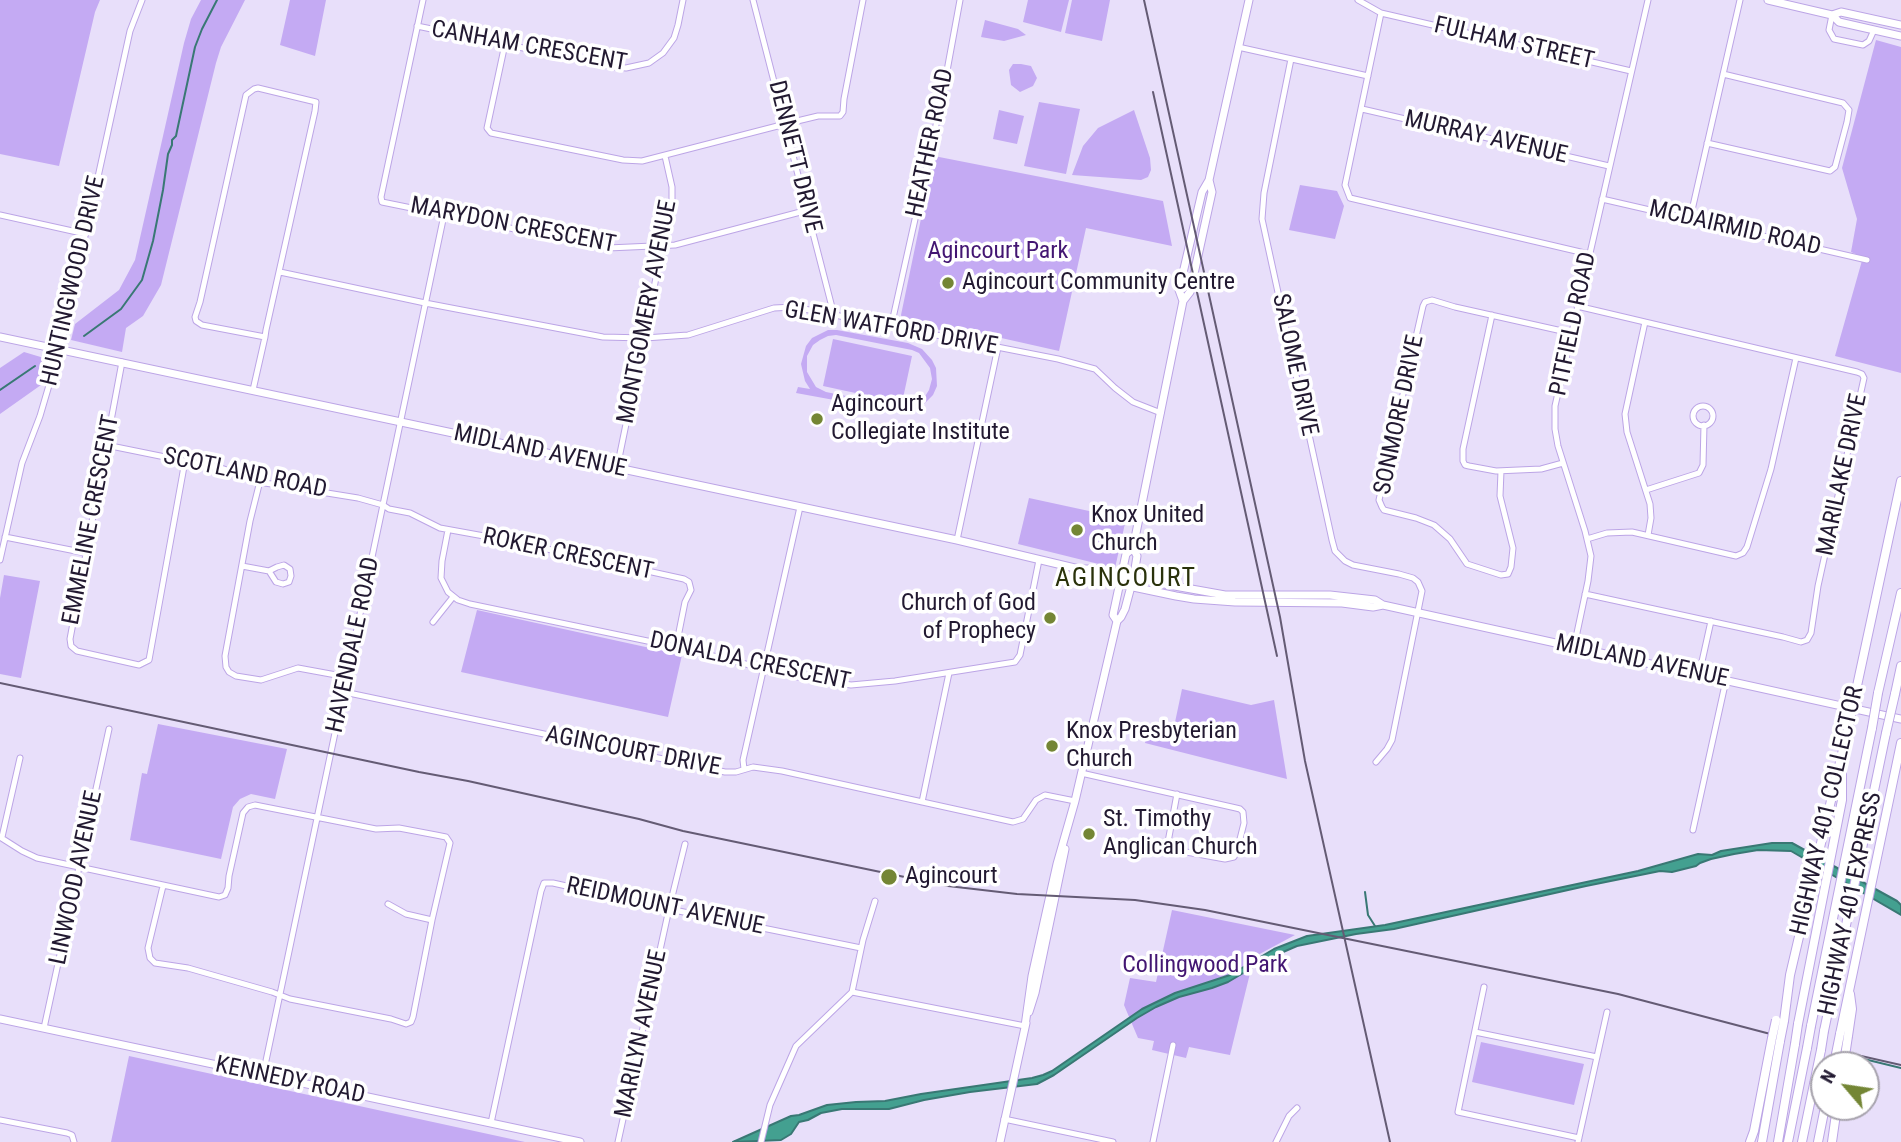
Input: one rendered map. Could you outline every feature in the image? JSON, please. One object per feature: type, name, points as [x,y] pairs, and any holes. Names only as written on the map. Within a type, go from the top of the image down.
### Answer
[{"type":"highway","name":"HIGHWAY 401 COLLECTOR","points":[[1776,1039],[1849,724],[1901,481]]},
{"type":"highway","name":"HIGHWAY 401 EXPRESS","points":[[1788,1142],[1878,693],[1901,593]]},
{"type":"highway","name":"HIGHWAY 401 EXPRESS","points":[[1802,1142],[1901,666]]},
{"type":"highway","points":[[1842,1051],[1849,988],[1901,743]]},
{"type":"highway","points":[[1778,1142],[1842,800],[1842,755]]},
{"type":"highway","points":[[1750,1142],[1776,1039]]},
{"type":"highway","points":[[1762,1142],[1776,1039]]},
{"type":"highway","points":[[1818,1142],[1822,1121]]},
{"type":"highway","points":[[1832,1142],[1836,1121]]},
{"type":"main road","points":[[1117,621],[1113,615],[1119,584],[1126,554],[1133,548],[1183,301],[1189,292],[1212,192],[1209,180],[1249,0]]},
{"type":"main road","points":[[1768,0],[1832,15],[1841,12],[1901,24]]},
{"type":"main road","points":[[1832,15],[1839,22],[1901,36]]},
{"type":"main road","name":"MIDLAND AVENUE","points":[[0,337],[957,540],[1080,569],[1101,569],[1225,595],[1330,595],[1375,600],[1382,605]]},
{"type":"main road","points":[[1000,1142],[1057,864],[1075,801],[1117,621],[1125,609],[1134,575],[1138,556],[1133,548]]},
{"type":"main road","name":"MIDLAND AVENUE","points":[[1080,569],[1100,580],[1194,599],[1342,603],[1373,607],[1382,605],[1901,719]]},
{"type":"main road","name":"KENNEDY ROAD","points":[[0,1019],[580,1142]]},
{"type":"street","name":"HUNTINGWOOD DRIVE","points":[[0,560],[22,463],[44,404],[60,349],[130,31],[142,0]]},
{"type":"street","points":[[417,26],[423,0]]},
{"type":"street","name":"CANHAM CRESCENT","points":[[417,26],[626,68],[643,65],[663,53],[674,38],[683,0]]},
{"type":"street","name":"DENNETT DRIVE","points":[[753,0],[834,315]]},
{"type":"street","points":[[505,44],[487,128],[491,133],[623,160],[642,161],[818,116],[837,117],[843,112],[863,0]]},
{"type":"street","name":"HEATHER ROAD","points":[[891,327],[942,99],[960,0]]},
{"type":"street","name":"FULHAM STREET","points":[[1358,0],[1381,13],[1631,71]]},
{"type":"street","name":"PITFIELD ROAD","points":[[1574,647],[1591,564],[1587,539],[1556,438],[1557,394],[1648,0]]},
{"type":"street","points":[[1690,219],[1740,0]]},
{"type":"street","points":[[1381,13],[1346,186],[1350,198],[1589,254]]},
{"type":"street","points":[[1832,15],[1829,30],[1834,39],[1863,45],[1869,41],[1874,30]]},
{"type":"street","name":"MARYDON CRESCENT","points":[[417,26],[381,197],[383,202],[608,248],[663,246],[808,211]]},
{"type":"street","points":[[1238,47],[1368,76]]},
{"type":"street","name":"SALOME DRIVE","points":[[1291,59],[1264,193],[1262,219],[1332,540],[1335,551],[1353,565],[1405,575],[1416,580],[1422,594],[1418,612]]},
{"type":"street","points":[[1707,143],[1830,171],[1835,167],[1847,122],[1849,110],[1843,103],[1723,74]]},
{"type":"street","points":[[253,390],[265,337],[316,102],[258,88],[246,95],[195,317],[202,325],[265,337]]},
{"type":"street","name":"MURRAY AVENUE","points":[[1362,109],[1609,166]]},
{"type":"street","name":"MONTGOMERY AVENUE","points":[[617,468],[672,200],[665,156]]},
{"type":"street","name":"MCDAIRMID ROAD","points":[[1602,199],[1867,260]]},
{"type":"street","points":[[0,215],[86,234]]},
{"type":"street","name":"HAVENDALE ROAD","points":[[263,1075],[443,215]]},
{"type":"street","name":"GLEN WATFORD DRIVE","points":[[279,272],[603,337],[688,335],[774,308],[794,307],[1058,359],[1095,369],[1133,402],[1161,413]]},
{"type":"street","name":"SONMORE DRIVE","points":[[1501,471],[1500,496],[1513,548],[1508,574],[1502,575],[1467,564],[1440,529],[1423,520],[1384,510],[1379,500],[1425,302],[1432,300],[1571,333]]},
{"type":"street","name":"MARILAKE DRIVE","points":[[1577,306],[1857,372],[1864,378],[1818,586],[1811,633],[1807,640],[1801,642],[1585,594]]},
{"type":"street","points":[[1492,315],[1461,457],[1465,465],[1501,471],[1541,469],[1563,463]]},
{"type":"street","points":[[1645,323],[1625,414],[1627,432],[1646,490],[1651,517],[1648,535]]},
{"type":"street","points":[[957,540],[998,347]]},
{"type":"street","points":[[1587,539],[1614,532],[1632,532],[1736,556],[1745,550],[1772,469],[1796,358]]},
{"type":"street","name":"EMMELINE CRESCENT","points":[[122,362],[70,639],[71,646],[77,651],[139,665],[149,660],[185,461]]},
{"type":"street","points":[[1646,490],[1699,473],[1703,465],[1704,425]]},
{"type":"street","name":"SCOTLAND ROAD","points":[[106,444],[224,469],[260,481],[343,495],[383,505]]},
{"type":"street","points":[[260,481],[225,660],[229,672],[236,676],[261,680],[298,667],[347,677]]},
{"type":"street","name":"ROKER CRESCENT","points":[[383,505],[389,509],[410,513],[433,526],[448,530],[684,579],[689,582],[691,590],[685,601],[676,647]]},
{"type":"street","points":[[744,769],[743,760],[800,507]]},
{"type":"street","points":[[433,622],[453,597],[441,578],[448,530]]},
{"type":"street","points":[[5,537],[86,553]]},
{"type":"street","name":"DONALDA CRESCENT","points":[[453,597],[470,604],[676,647],[798,677],[851,685],[949,673],[1017,661],[1039,560]]},
{"type":"street","points":[[242,566],[269,571]]},
{"type":"street","points":[[1376,762],[1392,740],[1418,612]]},
{"type":"street","points":[[1699,675],[1711,621]]},
{"type":"street","points":[[922,802],[949,673]]},
{"type":"street","points":[[1693,830],[1726,680]]},
{"type":"street","name":"AGINCOURT DRIVE","points":[[344,692],[725,772],[753,767],[782,771],[1013,822],[1023,820],[1036,800],[1045,795],[1075,801]]},
{"type":"street","name":"LINWOOD AVENUE","points":[[44,1028],[110,729]]},
{"type":"street","points":[[20,758],[1,837],[30,856],[214,897],[225,895],[243,813],[248,807],[256,805],[376,829],[405,829],[449,839],[450,850],[432,920],[415,1009],[409,1024],[290,999],[219,976],[152,961],[148,948],[163,886]]},
{"type":"street","points":[[1081,773],[1177,794],[1236,808],[1243,812],[1244,823],[1237,851],[1232,859],[1215,858],[1171,847],[1168,842],[1177,794]]},
{"type":"street","name":"MARILYN AVENUE","points":[[618,1142],[685,844]]},
{"type":"street","name":"REIDMOUNT AVENUE","points":[[491,1123],[544,883],[861,948]]},
{"type":"street","points":[[761,1142],[770,1105],[796,1046],[852,992],[875,901]]},
{"type":"street","points":[[388,904],[406,914],[432,920]]},
{"type":"street","points":[[1484,987],[1458,1112],[1578,1140],[1607,1012]]},
{"type":"street","points":[[852,992],[1025,1026]]},
{"type":"street","points":[[1475,1032],[1597,1057]]},
{"type":"street","points":[[1153,1142],[1173,1045]]},
{"type":"street","points":[[1276,1142],[1289,1116],[1297,1108]]},
{"type":"street","points":[[1004,1119],[1113,1142]]},
{"type":"street","points":[[0,1120],[67,1133],[72,1135],[74,1142]]},
{"type":"green space","points":[[0,0],[100,0],[59,166],[0,154]]},
{"type":"green space","points":[[201,0],[245,0],[221,47],[216,63],[161,285],[143,316],[126,328],[122,352],[71,340],[75,324],[119,290],[135,260],[184,43],[191,19]]},
{"type":"green space","points":[[290,0],[326,0],[315,56],[280,45]]},
{"type":"green space","points":[[1028,0],[1069,0],[1061,32],[1023,22]]},
{"type":"green space","points":[[1072,0],[1110,0],[1102,41],[1065,33]]},
{"type":"green space","points":[[985,20],[1018,29],[1026,35],[1004,41],[981,37]]},
{"type":"green space","points":[[1876,40],[1901,47],[1901,373],[1835,356],[1863,257],[1851,252],[1857,219],[1842,168]]},
{"type":"green space","points":[[1013,64],[1031,66],[1037,78],[1033,86],[1020,92],[1011,85],[1009,70]]},
{"type":"green space","points":[[1039,102],[1080,109],[1066,174],[1024,166]]},
{"type":"green space","points":[[999,110],[1024,116],[1017,144],[993,139]]},
{"type":"green space","points":[[1134,110],[1150,158],[1151,170],[1148,177],[1141,180],[1072,175],[1083,146],[1098,128]]},
{"type":"green space","name":"Agincourt Park","points":[[934,156],[1163,201],[1172,246],[1086,228],[1059,351],[988,335],[986,340],[903,322],[901,315]]},
{"type":"green space","points":[[1300,185],[1337,191],[1344,206],[1335,239],[1289,230]]},
{"type":"green space","points":[[828,330],[837,330],[908,343],[922,349],[932,360],[936,368],[937,386],[933,395],[920,408],[905,413],[796,393],[798,387],[810,389],[801,364],[806,346],[812,338]],"holes":[[[836,335],[919,353],[930,368],[932,379],[924,398],[918,403],[901,407],[826,392],[816,387],[807,372],[807,356],[813,345],[828,336]]]},
{"type":"green space","points":[[833,339],[912,356],[902,403],[823,386]]},
{"type":"green space","points":[[24,352],[44,358],[41,385],[0,414],[0,368]]},
{"type":"green space","points":[[1029,498],[1126,519],[1115,568],[1018,544]]},
{"type":"green space","points":[[4,575],[40,581],[21,678],[0,674],[0,598]]},
{"type":"green space","points":[[477,610],[682,655],[668,717],[461,672]]},
{"type":"green space","points":[[1182,689],[1251,705],[1274,700],[1287,779],[1145,743],[1149,723],[1174,727]]},
{"type":"green space","points":[[158,724],[287,749],[275,799],[251,794],[240,799],[233,807],[221,859],[130,840],[142,773],[147,774]]},
{"type":"green space","name":"Collingwood Park","points":[[1172,910],[1295,935],[1254,957],[1230,1055],[1189,1047],[1186,1058],[1152,1050],[1154,1041],[1138,1038],[1124,1005],[1130,978],[1156,982]]},
{"type":"green space","points":[[1481,1042],[1584,1064],[1574,1105],[1472,1082]]},
{"type":"green space","points":[[129,1056],[525,1142],[111,1142]]},
{"type":"shaded area","points":[[1772,843],[1792,843],[1897,901],[1901,905],[1901,915],[1791,851],[1758,850],[1734,854],[1672,872],[1660,871],[1394,929],[1297,946],[1267,959],[1228,982],[1156,1007],[1037,1084],[970,1092],[889,1109],[842,1109],[821,1113],[799,1122],[791,1134],[781,1140],[733,1142],[791,1116],[827,1105],[885,1101],[1043,1075],[1142,1009],[1175,993],[1230,975],[1274,949],[1307,936],[1385,925],[1638,871],[1698,854],[1712,855],[1721,851]]},
{"type":"waterway","points":[[84,336],[121,309],[142,280],[153,241],[168,154],[176,136],[195,47],[217,0]]},
{"type":"waterway","points":[[0,390],[35,366]]},
{"type":"waterway","points":[[1365,892],[1368,915],[1375,926]]},
{"type":"waterway","points":[[1880,1063],[1901,1068]]},
{"type":"railway","points":[[1144,0],[1280,617],[1305,761],[1390,1142]]},
{"type":"railway","points":[[1153,92],[1277,656]]},
{"type":"railway","points":[[0,683],[468,781],[683,831],[948,886],[1017,894],[1135,900],[1205,910],[1618,994],[1778,1036]]},
{"type":"railway","points":[[1880,1060],[1901,1065]]},
{"type":"place","name":"Agincourt Community Centre","points":[[948,283]]},
{"type":"place","name":"Agincourt Collegiate Institute","points":[[817,419]]},
{"type":"place","name":"Knox United Church","points":[[1077,530]]},
{"type":"place","name":"Church of God of Prophecy","points":[[1050,618]]},
{"type":"place","name":"Knox Presbyterian Church","points":[[1052,746]]},
{"type":"place","name":"St. Timothy Anglican Church","points":[[1089,834]]},
{"type":"place","name":"Agincourt","points":[[889,877]]},
{"type":"district","name":"AGINCOURT","points":[[1126,579]]}]
